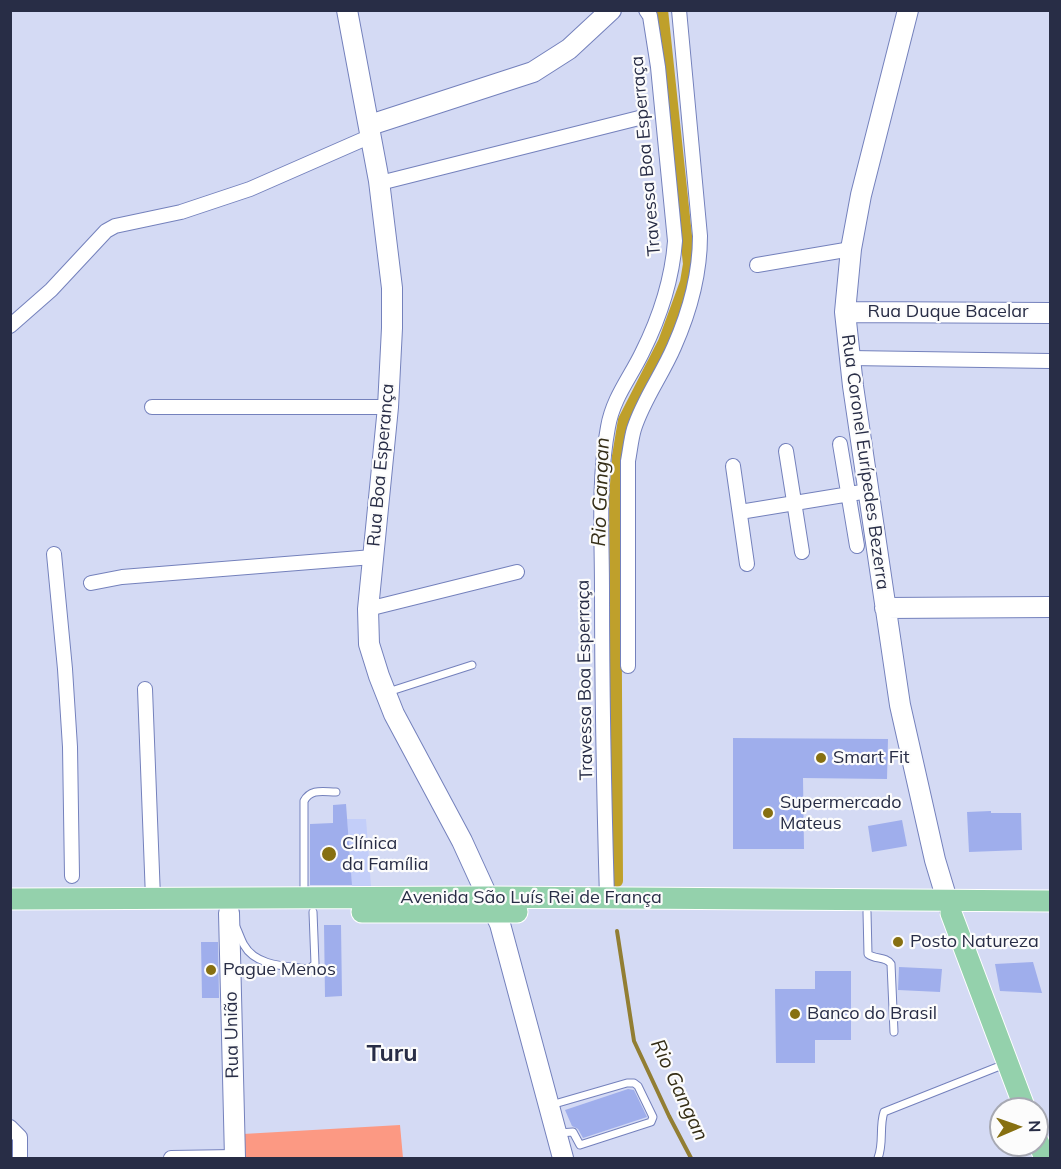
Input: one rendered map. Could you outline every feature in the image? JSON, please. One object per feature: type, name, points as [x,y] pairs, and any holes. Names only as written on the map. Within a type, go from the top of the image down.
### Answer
[{"type":"main road","name":"Rua Boa Esperança","points":[[347,10],[379,181],[392,288],[388,407],[368,609],[369,644],[372,659],[411,747],[462,841],[500,924],[563,1158]]},
{"type":"main road","name":"Rua Coronel Eurípedes Bezerra","points":[[908,10],[870,155],[851,249],[845,312],[885,608],[908,744],[949,907]]},
{"type":"main road","points":[[370,130],[533,72],[569,49],[611,11]]},
{"type":"main road","name":"Rua Duque Bacelar","points":[[845,312],[1050,313]]},
{"type":"main road","points":[[885,608],[1050,608]]},
{"type":"main road","name":"Avenida São Luís Rei de França","points":[[10,899],[153,898],[309,905],[491,904],[867,912],[1050,901]]},
{"type":"main road","name":"Avenida São Luís Rei de França","points":[[491,904],[607,898],[949,907],[1050,913]]},
{"type":"main road","name":"Avenida São Luís Rei de França","points":[[10,913],[230,915],[309,905]]},
{"type":"main road","points":[[949,907],[1020,1097]]},
{"type":"main road","name":"Rua União","points":[[230,915],[235,1158]]},
{"type":"street","name":"Travessa Boa Esperraça","points":[[607,898],[602,621],[604,451],[611,412],[618,394],[642,355],[667,292],[675,241],[658,67],[650,16],[646,10]]},
{"type":"street","points":[[628,666],[628,461],[633,430],[674,347],[689,308],[700,257],[679,10]]},
{"type":"street","points":[[379,181],[388,181],[643,117]]},
{"type":"street","points":[[10,326],[51,290],[106,231],[116,226],[181,212],[250,189],[370,130]]},
{"type":"street","points":[[757,265],[851,249]]},
{"type":"street","points":[[850,358],[1050,362]]},
{"type":"street","points":[[152,407],[388,407]]},
{"type":"street","points":[[840,444],[857,546]]},
{"type":"street","points":[[786,451],[802,552]]},
{"type":"street","points":[[733,466],[747,564]]},
{"type":"street","points":[[740,512],[868,491]]},
{"type":"street","points":[[54,554],[70,747],[72,876]]},
{"type":"street","points":[[91,583],[122,577],[373,557]]},
{"type":"street","points":[[368,609],[517,572]]},
{"type":"street","points":[[145,689],[153,898]]},
{"type":"street","points":[[10,1127],[20,1137],[20,1158]]},
{"type":"street","points":[[171,1158],[235,1158]]},
{"type":"lane","points":[[386,693],[472,665]]},
{"type":"lane","points":[[230,915],[244,947],[254,957],[271,964],[309,969],[315,964],[309,905],[304,801],[313,791],[336,792]]},
{"type":"lane","points":[[867,912],[868,954],[873,958],[886,959],[891,964],[894,1032]]},
{"type":"lane","points":[[878,1158],[881,1147],[881,1119],[884,1112],[1007,1063]]},
{"type":"lane","points":[[549,1106],[627,1083],[634,1083],[638,1086],[653,1117],[651,1122],[580,1145],[572,1131],[556,1134]]},
{"type":"shaded area","points":[[347,819],[366,819],[371,886],[352,886]]},
{"type":"shaded area","points":[[400,1125],[403,1158],[244,1158],[243,1134]]},
{"type":"building","name":"Supermercado Mateus","points":[[733,738],[888,739],[887,779],[803,778],[804,849],[733,849]]},
{"type":"building","name":"Clínica da Família","points":[[346,804],[352,885],[310,885],[310,824],[333,823],[333,805]]},
{"type":"building","points":[[991,811],[991,813],[1021,813],[1022,850],[969,852],[967,812]]},
{"type":"building","points":[[902,820],[907,846],[872,852],[868,826]]},
{"type":"building","points":[[324,925],[341,925],[342,996],[325,997]]},
{"type":"building","name":"Pague Menos","points":[[201,942],[218,942],[219,998],[202,998]]},
{"type":"building","points":[[1033,962],[1042,993],[1000,991],[995,964]]},
{"type":"building","points":[[899,967],[942,969],[940,992],[898,990]]},
{"type":"building","points":[[815,971],[851,971],[851,1040],[815,1040],[815,1063],[776,1063],[775,989],[815,989]]},
{"type":"building","points":[[628,1089],[634,1090],[647,1117],[583,1138],[578,1129],[572,1126],[565,1110]]},
{"type":"waterway","name":"Rio Gangan","points":[[617,881],[615,499],[618,456],[624,420],[664,342],[686,282],[689,264],[662,10]]},
{"type":"waterway","name":"Rio Gangan","points":[[617,931],[634,1041],[691,1158]]},
{"type":"place","name":"Smart Fit","points":[[821,758]]},
{"type":"place","name":"Supermercado Mateus","points":[[768,813]]},
{"type":"place","name":"Clínica da Família","points":[[329,854]]},
{"type":"place","name":"Posto Natureza","points":[[898,942]]},
{"type":"place","name":"Pague Menos","points":[[211,970]]},
{"type":"place","name":"Banco do Brasil","points":[[795,1014]]},
{"type":"district","name":"Turu","points":[[392,1054]]}]
